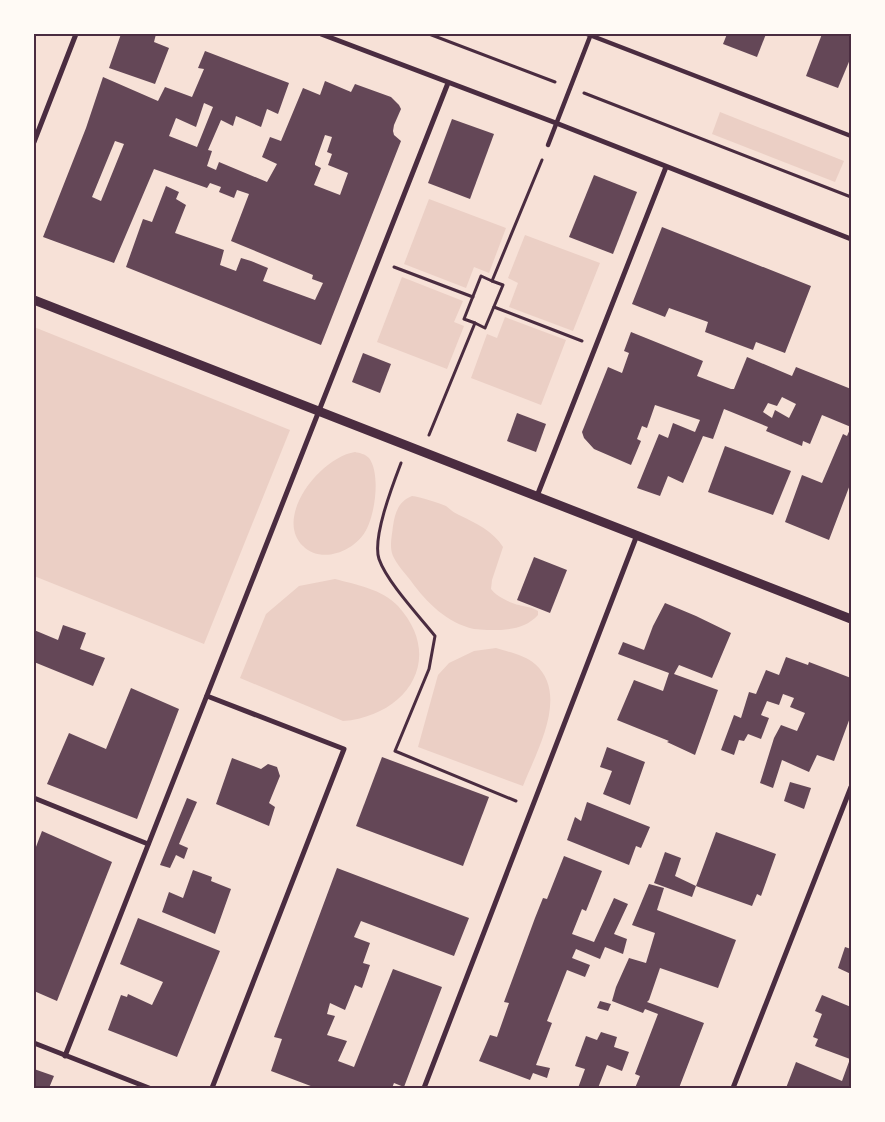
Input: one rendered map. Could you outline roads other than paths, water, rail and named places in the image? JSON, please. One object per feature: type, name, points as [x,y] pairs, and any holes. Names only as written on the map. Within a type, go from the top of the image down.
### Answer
[{"type":"street","points":[[34,142],[76,34]]},
{"type":"street","points":[[321,34],[556,123],[851,239]]},
{"type":"street","points":[[548,145],[589,34],[851,136]]},
{"type":"street","points":[[64,1056],[448,83]]},
{"type":"street","points":[[537,496],[666,167]]},
{"type":"street","points":[[34,300],[851,619]]},
{"type":"street","points":[[424,1088],[637,535]]},
{"type":"street","points":[[206,696],[344,749],[212,1088]]},
{"type":"street","points":[[733,1088],[851,787]]},
{"type":"street","points":[[34,798],[148,844]]},
{"type":"street","points":[[34,1044],[149,1088]]}]
